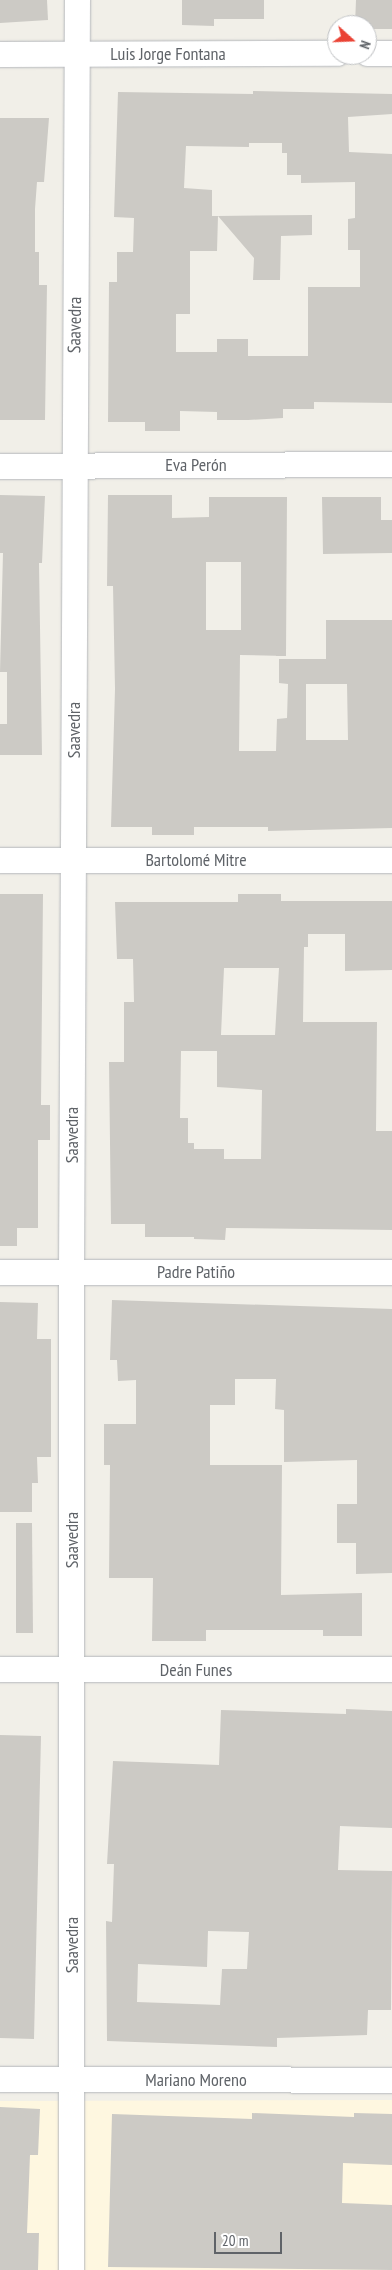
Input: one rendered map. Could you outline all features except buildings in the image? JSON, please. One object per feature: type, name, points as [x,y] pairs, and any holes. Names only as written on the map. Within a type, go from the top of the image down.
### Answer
[{"type":"street","name":"Saavedra","points":[[72,2270],[73,1670],[71,1271],[77,0]]},
{"type":"street","name":"Luis Jorge Fontana","points":[[0,54],[327,53]]},
{"type":"street","points":[[377,53],[392,53]]},
{"type":"street","name":"Eva Perón","points":[[0,466],[392,464]]},
{"type":"street","name":"Bartolomé Mitre","points":[[0,860],[392,860]]},
{"type":"street","name":"Padre Patiño","points":[[0,1272],[392,1272]]},
{"type":"street","name":"Deán Funes","points":[[0,1669],[392,1669]]},
{"type":"street","name":"Mariano Moreno","points":[[0,2079],[392,2080]]},
{"type":"shaded area","points":[[392,2100],[392,2270],[0,2270],[0,2101]]}]
